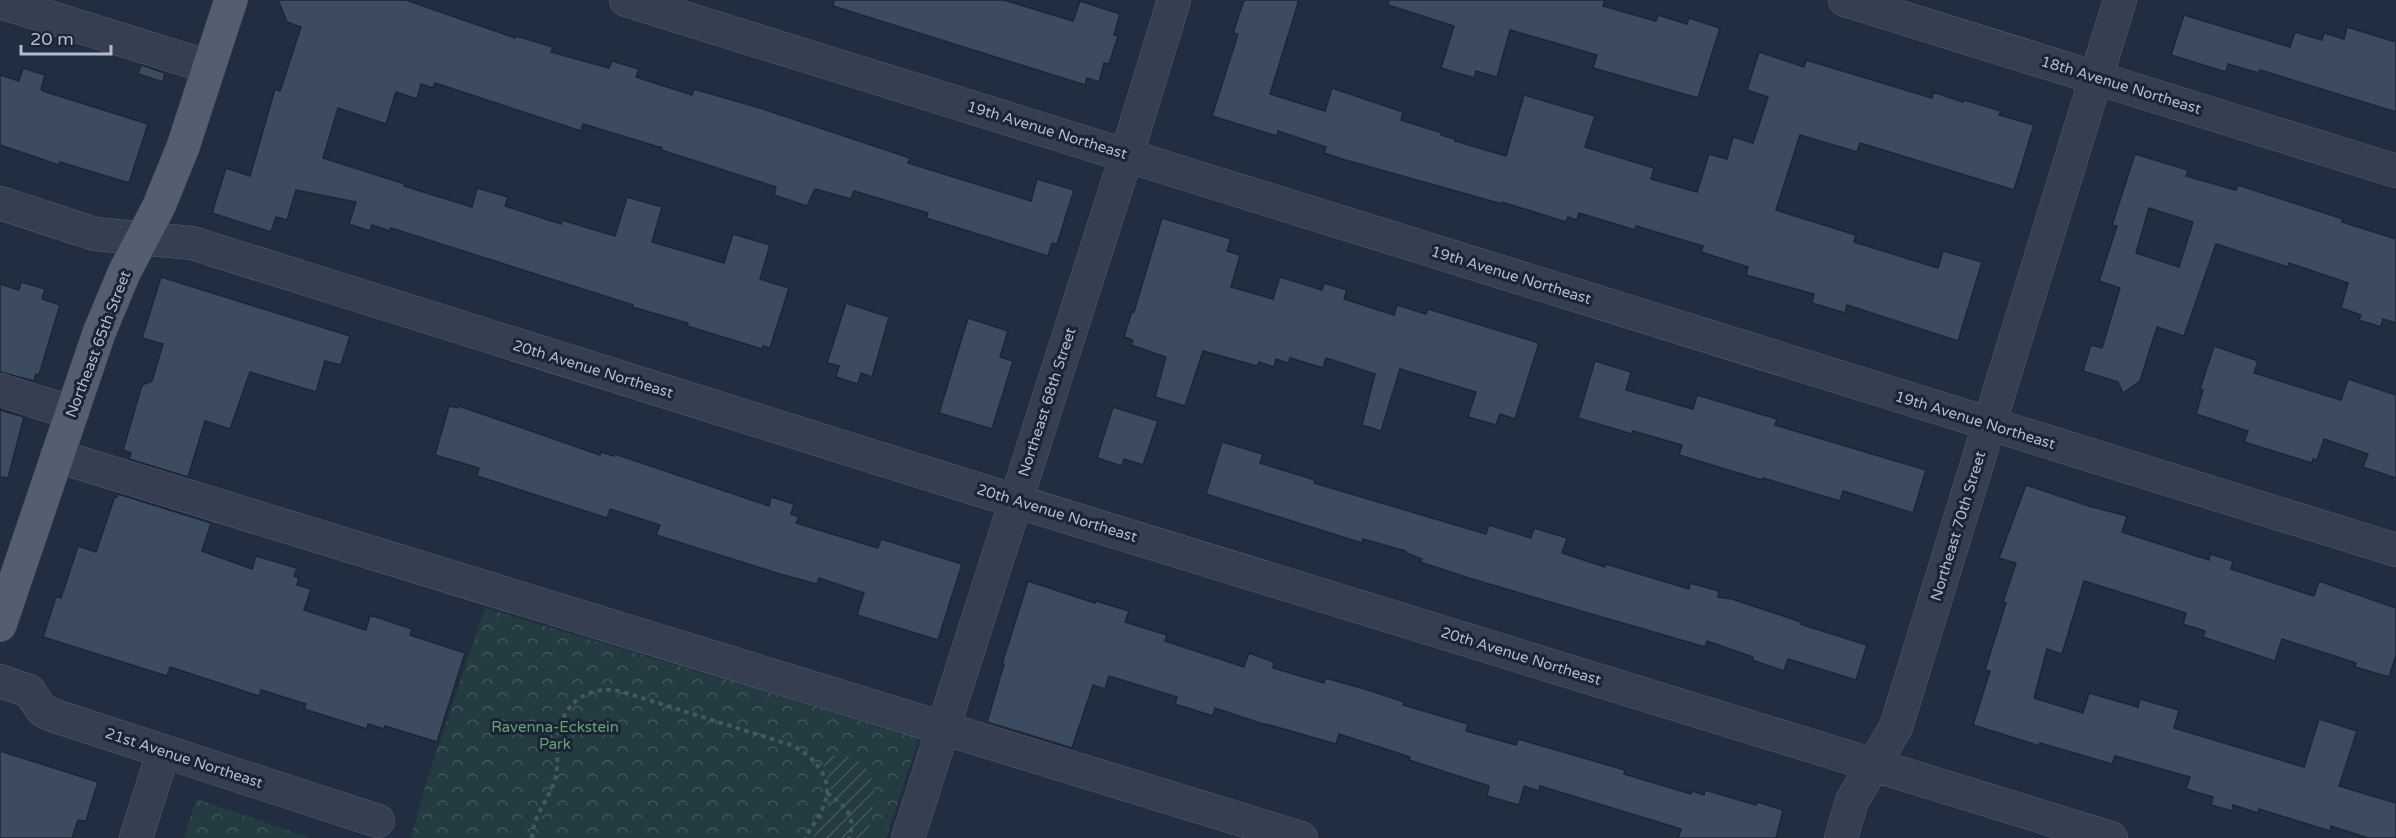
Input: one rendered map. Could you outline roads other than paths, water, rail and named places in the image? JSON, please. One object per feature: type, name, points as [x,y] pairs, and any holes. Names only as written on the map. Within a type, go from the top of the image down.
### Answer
[{"type":"main road","name":"Northeast 65th Street","points":[[0,625],[7,577],[57,456],[99,333],[124,273],[159,206],[183,147],[231,0]]},
{"type":"street","name":"19th Avenue Northeast","points":[[626,0],[2396,550]]},
{"type":"street","name":"Northeast 68th Street","points":[[908,838],[1174,0]]},
{"type":"street","name":"18th Avenue Northeast","points":[[1845,0],[2396,171]]},
{"type":"street","name":"Northeast 70th Street","points":[[1841,838],[1852,801],[1896,727],[2120,0]]},
{"type":"street","points":[[0,2],[209,67]]},
{"type":"street","name":"20th Avenue Northeast","points":[[0,203],[95,234],[192,243],[2111,838]]},
{"type":"street","points":[[0,390],[72,412]]},
{"type":"street","points":[[57,456],[1301,838]]},
{"type":"street","name":"21st Avenue Northeast","points":[[0,681],[29,692],[42,710],[47,713],[163,753],[378,821]]},
{"type":"street","points":[[136,838],[163,753]]},
{"type":"park label","name":"Ravenna-Eckstein Park","points":[[555,736]]}]
